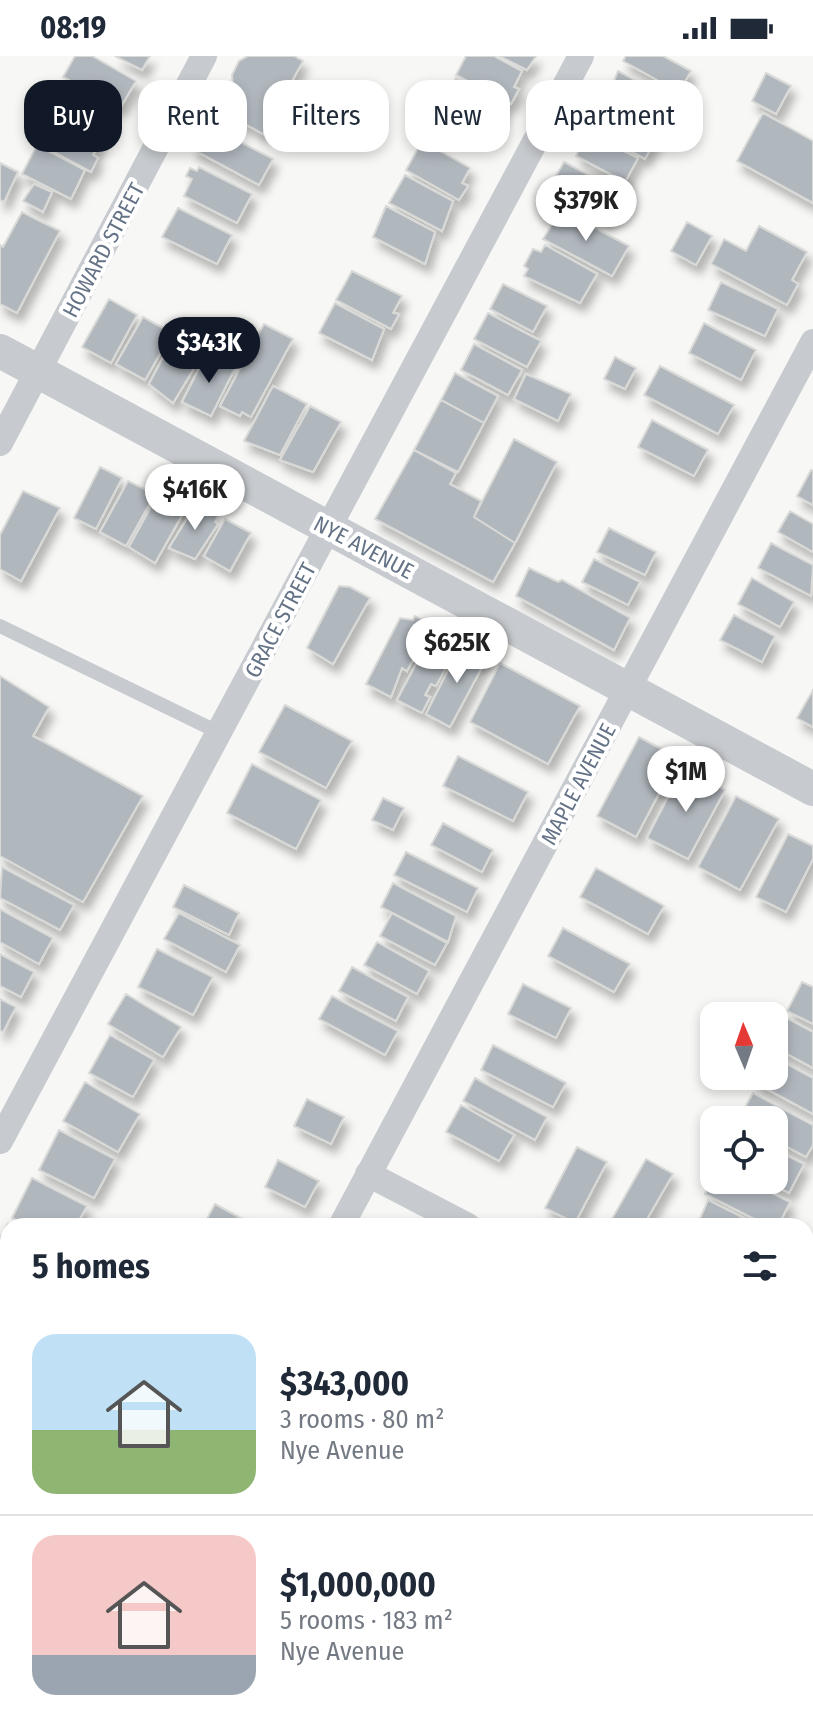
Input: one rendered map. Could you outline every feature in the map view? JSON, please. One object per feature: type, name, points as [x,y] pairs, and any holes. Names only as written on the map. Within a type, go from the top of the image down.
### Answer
[{"type":"street","name":"HOWARD STREET","points":[[0,443],[204,56]]},
{"type":"street","name":"GRACE STREET","points":[[0,1141],[581,56]]},
{"type":"street","name":"MAPLE AVENUE","points":[[345,1218],[813,342]]},
{"type":"street","name":"NYE AVENUE","points":[[0,351],[813,789]]},
{"type":"street","points":[[368,1174],[453,1218]]},
{"type":"lane","points":[[0,626],[220,733]]},
{"type":"building","points":[[75,56],[92,56],[136,81],[122,105],[122,80],[69,80],[63,77]]},
{"type":"building","points":[[115,56],[150,56],[142,70]]},
{"type":"building","points":[[248,56],[294,56],[303,61],[293,80],[263,80],[263,134],[247,125],[247,80],[232,80],[239,61]]},
{"type":"building","points":[[466,56],[494,56],[522,71],[514,87],[519,89],[511,104],[510,80],[465,80],[456,75]]},
{"type":"building","points":[[499,56],[536,56],[527,70]]},
{"type":"building","points":[[626,56],[663,56],[691,71],[686,80],[657,80],[623,61]]},
{"type":"building","points":[[618,71],[635,80],[614,80]]},
{"type":"building","points":[[766,73],[791,86],[776,114],[752,101]]},
{"type":"building","points":[[763,113],[813,141],[813,203],[737,161]]},
{"type":"building","points":[[247,145],[273,159],[259,185],[198,152],[247,152]]},
{"type":"building","points":[[33,152],[50,152],[85,170],[71,199],[22,174]]},
{"type":"building","points":[[54,152],[95,152],[93,155],[98,158],[91,172]]},
{"type":"building","points":[[416,152],[442,152],[470,168],[462,183],[468,186],[459,200],[406,170]]},
{"type":"building","points":[[578,152],[626,152],[638,158],[625,182],[576,156]]},
{"type":"building","points":[[632,152],[649,152],[645,159]]},
{"type":"building","points":[[564,162],[620,191],[607,219],[549,188]]},
{"type":"building","points":[[0,163],[18,172],[4,202],[0,200]]},
{"type":"building","points":[[199,167],[252,194],[237,223],[184,196],[192,179],[186,176],[190,168],[197,171]]},
{"type":"building","points":[[405,175],[453,201],[442,231],[389,203]]},
{"type":"building","points":[[34,184],[52,192],[43,212],[23,201]]},
{"type":"building","points":[[386,206],[435,232],[425,264],[373,237]]},
{"type":"building","points":[[178,208],[232,235],[217,264],[162,237]]},
{"type":"building","points":[[561,210],[629,246],[612,276],[543,239]]},
{"type":"building","points":[[22,212],[60,231],[17,313],[0,304],[0,245],[3,247]]},
{"type":"building","points":[[687,222],[712,236],[696,265],[671,251]]},
{"type":"building","points":[[759,226],[807,252],[792,280],[798,284],[787,305],[711,264],[724,239],[746,251]]},
{"type":"building","points":[[545,245],[597,274],[580,303],[524,276],[528,269],[524,266],[533,249],[541,252]]},
{"type":"building","points":[[352,271],[402,296],[393,313],[399,314],[391,329],[336,300]]},
{"type":"building","points":[[721,282],[778,309],[765,336],[708,310]]},
{"type":"building","points":[[503,284],[547,306],[533,332],[490,309]]},
{"type":"building","points":[[109,299],[137,315],[111,363],[82,347]]},
{"type":"building","points":[[335,303],[384,329],[372,360],[319,333]]},
{"type":"building","points":[[488,313],[541,341],[527,367],[474,339]]},
{"type":"building","points":[[143,317],[172,333],[145,380],[116,364]]},
{"type":"building","points":[[704,323],[756,350],[741,380],[689,353]]},
{"type":"building","points":[[264,324],[293,339],[251,417],[242,412],[240,416],[220,406]]},
{"type":"building","points":[[175,335],[205,350],[173,403],[149,384]]},
{"type":"building","points":[[474,344],[522,370],[508,395],[461,370]]},
{"type":"building","points":[[207,353],[235,368],[211,416],[182,402]]},
{"type":"building","points":[[615,357],[636,368],[625,389],[604,379]]},
{"type":"building","points":[[660,366],[734,405],[718,434],[644,395]]},
{"type":"building","points":[[455,373],[498,396],[484,423],[441,400]]},
{"type":"building","points":[[526,374],[571,394],[558,421],[514,399]]},
{"type":"building","points":[[273,386],[307,404],[280,455],[244,441]]},
{"type":"building","points":[[441,400],[484,423],[458,472],[414,450]]},
{"type":"building","points":[[310,406],[341,422],[313,472],[280,460]]},
{"type":"building","points":[[652,420],[708,450],[694,476],[638,447]]},
{"type":"building","points":[[514,439],[557,462],[515,543],[474,517]]},
{"type":"building","points":[[414,450],[456,473],[450,484],[481,501],[474,517],[515,543],[493,582],[375,519]]},
{"type":"building","points":[[100,467],[122,478],[96,529],[74,518]]},
{"type":"building","points":[[813,471],[813,505],[797,496]]},
{"type":"building","points":[[128,481],[155,494],[126,546],[100,532]]},
{"type":"building","points":[[23,491],[60,508],[21,581],[0,569],[0,535]]},
{"type":"building","points":[[159,492],[169,498],[173,492],[190,501],[155,563],[129,547]]},
{"type":"building","points":[[196,504],[218,516],[215,522],[218,524],[195,559],[169,548]]},
{"type":"building","points":[[790,511],[813,524],[813,552],[778,532]]},
{"type":"building","points":[[225,519],[251,533],[230,571],[204,556]]},
{"type":"building","points":[[609,528],[656,552],[645,575],[597,552]]},
{"type":"building","points":[[771,543],[813,565],[811,596],[758,568]]},
{"type":"building","points":[[594,559],[640,582],[628,605],[582,582]]},
{"type":"building","points":[[529,568],[558,582],[562,580],[630,618],[614,650],[516,596]]},
{"type":"building","points":[[752,578],[794,602],[780,627],[738,604]]},
{"type":"building","points":[[339,586],[350,587],[370,598],[333,664],[307,648]]},
{"type":"building","points":[[734,615],[775,636],[762,662],[720,640]]},
{"type":"building","points":[[415,616],[431,625],[407,671],[402,668],[391,697],[366,684],[400,618],[413,620]]},
{"type":"building","points":[[433,632],[458,645],[436,686],[431,684],[425,695],[430,697],[422,713],[397,700]]},
{"type":"building","points":[[462,643],[488,656],[450,727],[426,714]]},
{"type":"building","points":[[500,663],[580,706],[548,764],[470,722]]},
{"type":"building","points":[[0,676],[49,707],[33,736],[143,796],[83,902],[0,856]]},
{"type":"building","points":[[813,690],[813,727],[797,718]]},
{"type":"building","points":[[285,705],[352,741],[326,788],[259,752]]},
{"type":"building","points":[[639,737],[682,760],[669,784],[665,782],[636,837],[597,816]]},
{"type":"building","points":[[458,756],[528,792],[513,821],[443,786]]},
{"type":"building","points":[[252,764],[321,800],[296,849],[227,813]]},
{"type":"building","points":[[683,768],[725,790],[688,859],[647,838]]},
{"type":"building","points":[[736,796],[779,819],[740,890],[698,867]]},
{"type":"building","points":[[383,798],[404,808],[393,830],[372,820]]},
{"type":"building","points":[[443,823],[493,850],[482,872],[431,845]]},
{"type":"building","points":[[788,834],[813,846],[813,859],[786,912],[756,897]]},
{"type":"building","points":[[406,852],[478,888],[467,912],[394,875]]},
{"type":"building","points":[[2,867],[74,905],[60,930],[0,898]]},
{"type":"building","points":[[596,868],[664,906],[648,934],[580,897]]},
{"type":"building","points":[[393,883],[456,916],[448,942],[381,907]]},
{"type":"building","points":[[184,885],[239,913],[229,935],[173,907]]},
{"type":"building","points":[[0,909],[53,938],[39,964],[0,942]]},
{"type":"building","points":[[179,913],[240,945],[226,972],[164,939]]},
{"type":"building","points":[[392,913],[447,943],[435,965],[380,936]]},
{"type":"building","points":[[563,928],[630,964],[614,992],[548,956]]},
{"type":"building","points":[[377,942],[429,971],[417,994],[364,965]]},
{"type":"building","points":[[157,949],[213,977],[193,1015],[138,987]]},
{"type":"building","points":[[0,954],[34,972],[21,997],[0,986]]},
{"type":"building","points":[[352,967],[408,997],[396,1021],[339,991]]},
{"type":"building","points":[[802,982],[813,987],[813,1024],[788,1009]]},
{"type":"building","points":[[523,984],[571,1008],[556,1038],[508,1014]]},
{"type":"building","points":[[126,994],[181,1027],[163,1057],[108,1024]]},
{"type":"building","points":[[332,996],[398,1031],[385,1055],[319,1019]]},
{"type":"building","points":[[0,999],[16,1007],[3,1032],[0,1030]]},
{"type":"building","points":[[788,1019],[813,1032],[813,1068],[788,1055]]},
{"type":"building","points":[[110,1035],[154,1060],[133,1097],[89,1073]]},
{"type":"building","points":[[493,1045],[566,1083],[553,1107],[481,1070]]},
{"type":"building","points":[[788,1065],[813,1078],[813,1114],[769,1090],[788,1090]]},
{"type":"building","points":[[475,1078],[547,1117],[535,1140],[463,1101]]},
{"type":"building","points":[[85,1082],[140,1114],[118,1152],[63,1121]]},
{"type":"building","points":[[753,1093],[777,1106],[746,1106]]},
{"type":"building","points":[[307,1099],[344,1117],[331,1144],[294,1126]]},
{"type":"building","points":[[461,1105],[514,1135],[499,1161],[446,1132]]},
{"type":"building","points":[[788,1112],[813,1125],[813,1145],[806,1157],[788,1147]]},
{"type":"building","points":[[59,1130],[115,1159],[94,1198],[39,1170]]},
{"type":"building","points":[[577,1147],[607,1162],[578,1218],[565,1218],[545,1208]]},
{"type":"building","points":[[788,1156],[804,1164],[788,1192]]},
{"type":"building","points":[[646,1159],[673,1174],[648,1218],[613,1218]]},
{"type":"building","points":[[278,1160],[319,1181],[305,1207],[265,1187]]},
{"type":"building","points":[[32,1178],[87,1206],[80,1218],[12,1218]]},
{"type":"building","points":[[705,1194],[774,1194],[790,1202],[782,1218],[752,1218]]},
{"type":"building","points":[[708,1200],[744,1218],[700,1218]]},
{"type":"building","points":[[215,1204],[240,1218],[207,1218]]}]
